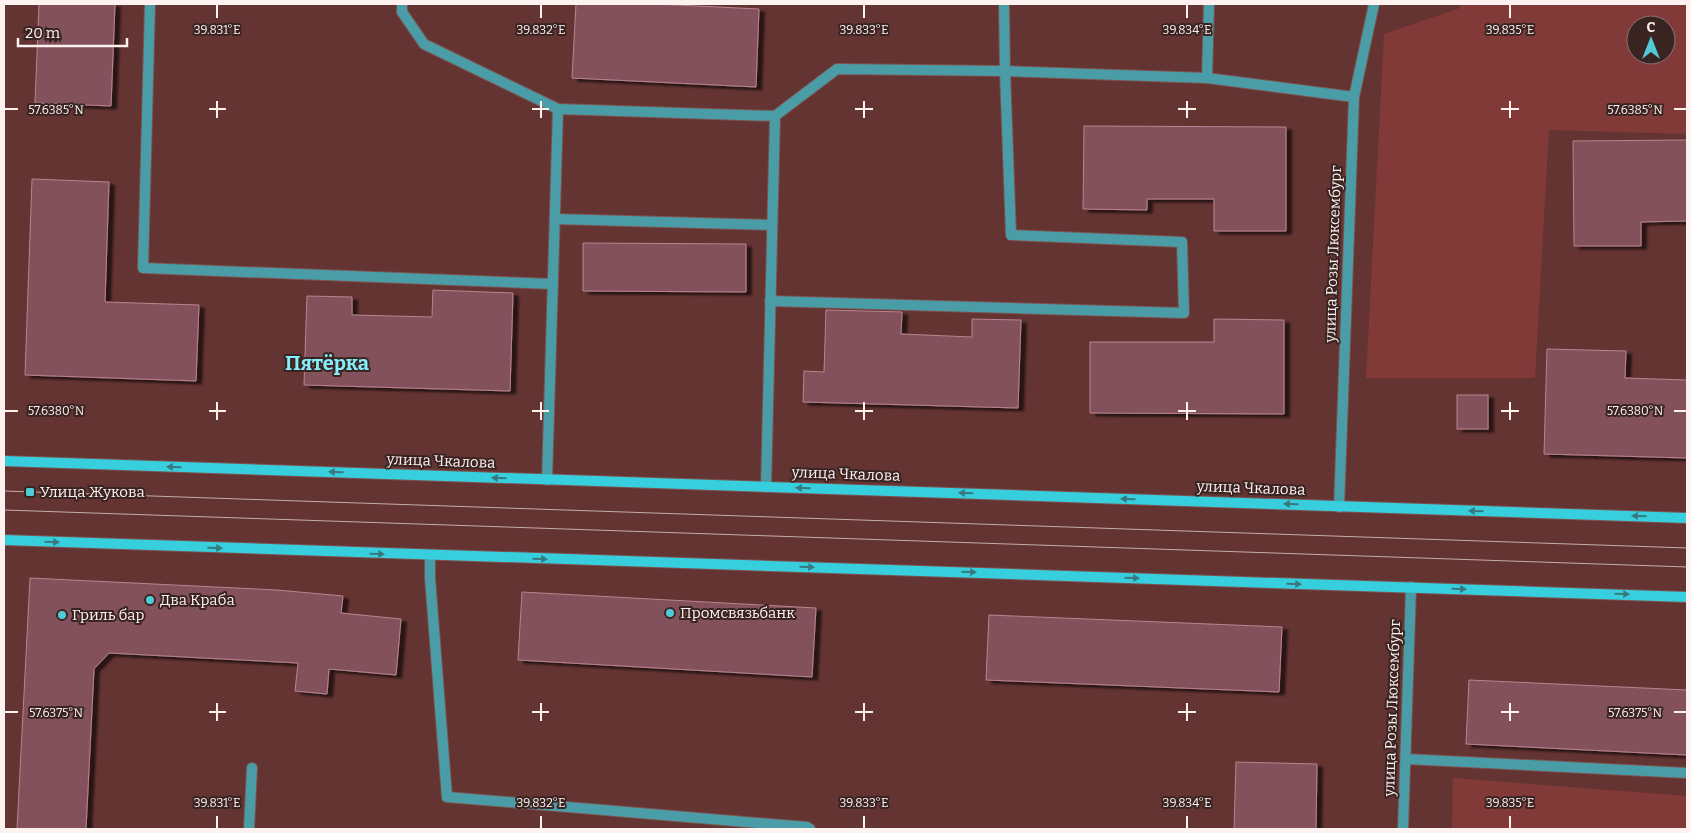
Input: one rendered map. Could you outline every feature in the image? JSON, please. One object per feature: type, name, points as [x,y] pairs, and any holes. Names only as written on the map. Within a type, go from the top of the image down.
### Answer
[{"type":"main road","name":"улица Чкалова","points":[[4,461],[1687,518]]},
{"type":"main road","points":[[4,540],[430,556],[1687,596]]},
{"type":"street","points":[[150,4],[144,268],[553,284]]},
{"type":"street","points":[[402,4],[402,12],[424,44],[558,109],[775,116],[837,69],[1005,71],[1207,78],[1354,97]]},
{"type":"street","points":[[770,301],[1184,313],[1182,242],[1011,236],[1004,4]]},
{"type":"street","points":[[1207,78],[1208,4]]},
{"type":"street","name":"улица Розы Люксембург","points":[[1339,507],[1354,97],[1374,4]]},
{"type":"street","points":[[548,480],[558,109]]},
{"type":"street","points":[[766,487],[775,116]]},
{"type":"street","points":[[555,219],[772,225]]},
{"type":"street","points":[[430,556],[430,578],[447,796],[807,827],[810,829]]},
{"type":"street","name":"улица Розы Люксембург","points":[[1404,829],[1411,587]]},
{"type":"street","points":[[1406,759],[1687,773]]},
{"type":"street","points":[[249,829],[252,768]]},
{"type":"shaded area","points":[[1461,4],[1687,4],[1687,134],[1549,130],[1535,378],[1366,378],[1384,34],[1460,8]]},
{"type":"shaded area","points":[[1453,778],[1687,796],[1687,829],[1452,829]]},
{"type":"building","points":[[39,4],[115,4],[111,106],[35,103]]},
{"type":"building","points":[[576,4],[656,4],[759,9],[756,87],[572,78]]},
{"type":"building","points":[[1084,126],[1286,127],[1286,231],[1214,231],[1214,199],[1147,199],[1147,210],[1083,209]]},
{"type":"building","points":[[1687,140],[1687,221],[1641,222],[1641,246],[1574,246],[1573,141]]},
{"type":"building","points":[[32,179],[109,182],[105,302],[199,305],[196,381],[25,375]]},
{"type":"building","points":[[583,243],[746,244],[746,292],[583,291]]},
{"type":"building","points":[[433,290],[513,293],[510,391],[304,385],[307,296],[352,297],[352,315],[432,317]]},
{"type":"building","points":[[826,310],[902,312],[901,334],[972,337],[972,319],[1021,320],[1018,408],[803,402],[804,371],[824,372]]},
{"type":"building","points":[[1214,319],[1284,320],[1284,414],[1090,413],[1090,342],[1214,342]]},
{"type":"building","points":[[1547,349],[1626,351],[1625,378],[1687,380],[1687,458],[1544,454]]},
{"type":"building","points":[[1457,395],[1488,395],[1488,429],[1457,429]]},
{"type":"building","points":[[30,578],[277,590],[343,596],[341,613],[401,619],[396,675],[329,669],[327,694],[295,691],[298,663],[109,653],[94,669],[86,829],[17,829]]},
{"type":"building","points":[[522,592],[816,608],[812,677],[518,660]]},
{"type":"building","points":[[989,615],[1282,627],[1279,692],[986,680]]},
{"type":"building","points":[[1469,680],[1687,690],[1687,755],[1466,744]]},
{"type":"building","points":[[1236,762],[1317,764],[1316,829],[1234,829]]},
{"type":"tram line","points":[[4,491],[1687,548]]},
{"type":"tram line","points":[[4,510],[1687,567]]},
{"type":"place","name":"Улица Жукова","points":[[30,492]]},
{"type":"place","name":"Два Краба","points":[[150,600]]},
{"type":"place","name":"Промсвязьбанк","points":[[670,613]]},
{"type":"place","name":"Гриль бар","points":[[62,615]]},
{"type":"district","name":"Пятёрка","points":[[327,363]]}]
